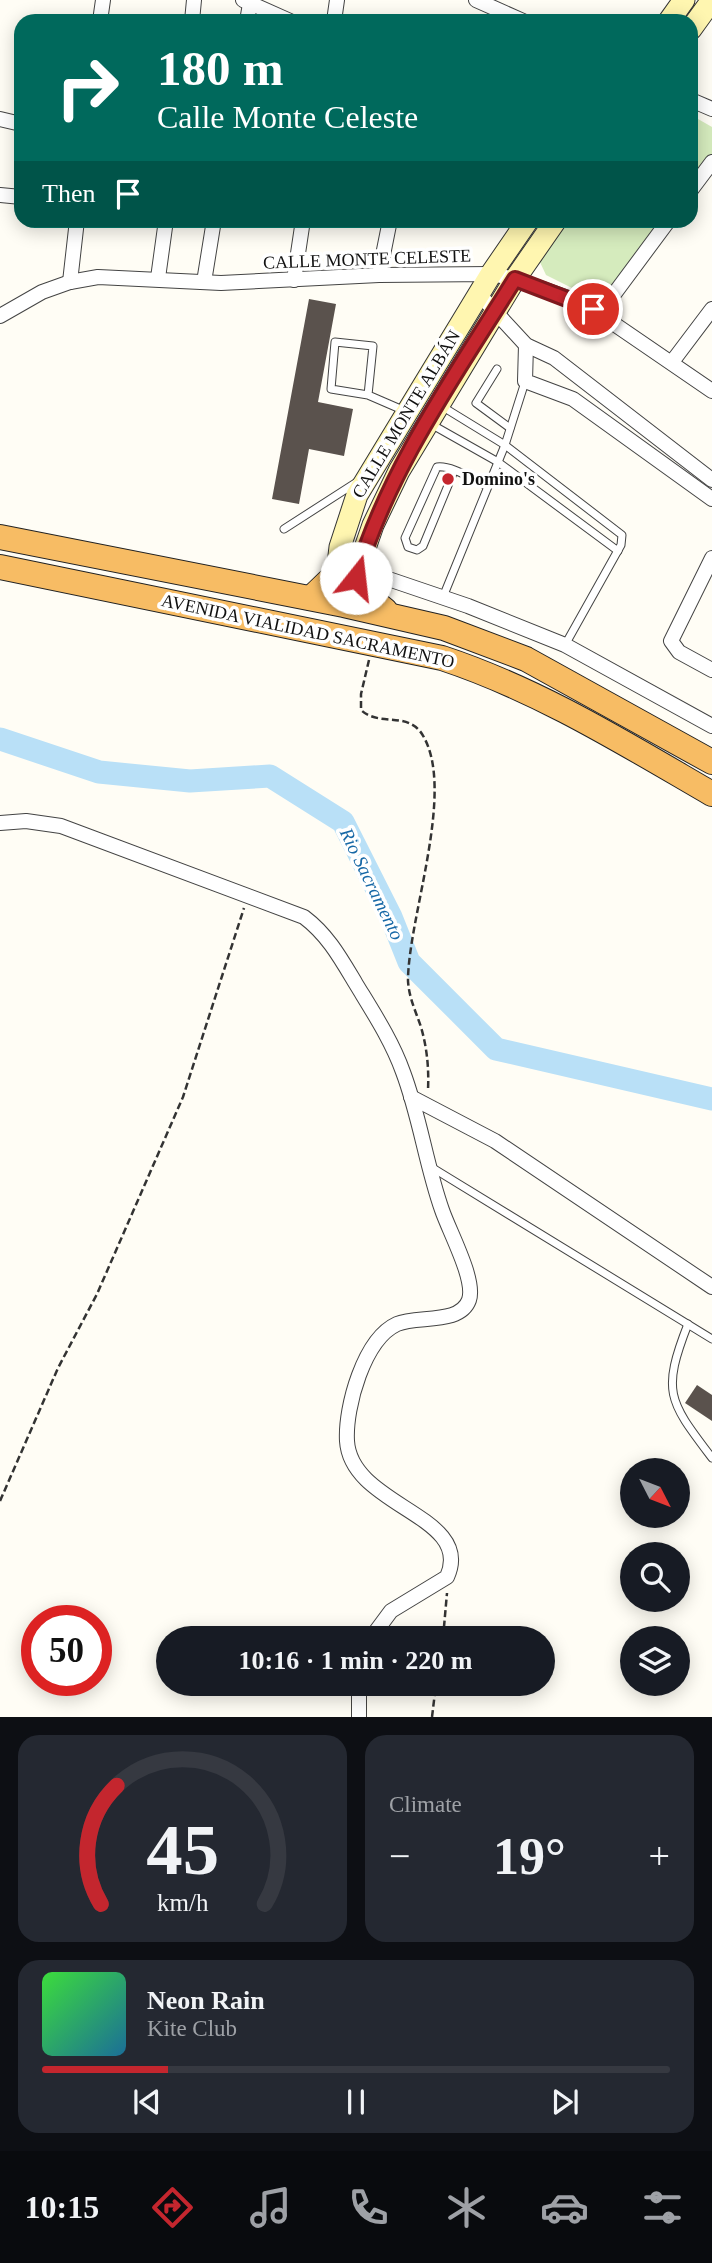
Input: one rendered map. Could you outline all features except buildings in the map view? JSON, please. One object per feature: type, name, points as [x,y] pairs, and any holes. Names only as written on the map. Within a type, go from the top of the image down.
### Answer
[{"type":"highway","name":"AVENIDA VIALIDAD SACRAMENTO","points":[[0,537],[311,598],[349,583],[391,615],[470,636],[526,659],[712,762]]},
{"type":"highway","name":"AVENIDA VIALIDAD SACRAMENTO","points":[[0,567],[418,651],[469,667],[532,693],[712,794]]},
{"type":"highway","points":[[296,628],[323,619],[349,583],[373,630],[418,651]]},
{"type":"main road","name":"CALLE MONTE ALBÁN","points":[[349,583],[343,531],[366,477],[491,274],[523,228]]},
{"type":"main road","name":"CALLE MONTE ALBÁN","points":[[349,583],[379,510],[494,313],[550,228]]},
{"type":"street","points":[[476,0],[502,5]]},
{"type":"street","points":[[246,2],[274,14]]},
{"type":"street","points":[[698,181],[712,162]]},
{"type":"street","points":[[70,282],[76,228]]},
{"type":"street","points":[[158,278],[165,228]]},
{"type":"street","points":[[204,282],[213,228]]},
{"type":"street","points":[[294,280],[302,228]]},
{"type":"street","points":[[379,275],[388,228]]},
{"type":"street","points":[[600,313],[662,228]]},
{"type":"street","name":"CALLE MONTE CELESTE","points":[[0,316],[29,298],[70,282],[115,276],[204,282],[379,275],[491,274],[515,279],[585,304],[712,391]]},
{"type":"street","points":[[479,294],[527,345],[554,358],[712,480]]},
{"type":"street","points":[[672,362],[712,309]]},
{"type":"street","points":[[527,345],[526,381],[573,399],[712,499]]},
{"type":"street","points":[[712,558],[671,641],[679,652],[712,670]]},
{"type":"street","points":[[349,583],[443,597],[565,645],[712,726]]},
{"type":"street","points":[[0,822],[26,821],[61,826],[304,918],[331,943],[380,1024],[404,1073],[428,1165],[464,1267],[470,1297],[466,1307],[456,1314],[408,1320],[381,1335],[364,1364],[348,1415],[347,1441],[353,1465],[362,1478],[440,1532],[452,1554],[447,1577],[391,1611],[380,1626]]},
{"type":"street","points":[[411,1097],[495,1142],[712,1287]]},
{"type":"street","points":[[359,1696],[359,1717]]},
{"type":"lane","points":[[368,395],[373,346],[335,342],[331,389],[368,395],[406,411]]},
{"type":"lane","points":[[497,369],[476,403],[510,428]]},
{"type":"lane","points":[[443,597],[505,445],[526,381]]},
{"type":"lane","points":[[434,414],[505,445],[619,531],[622,538],[618,551],[565,645]]},
{"type":"lane","points":[[434,414],[618,551]]},
{"type":"lane","points":[[454,471],[423,546],[417,550],[408,547],[405,538],[435,469],[439,466],[454,471],[487,486]]},
{"type":"lane","points":[[284,529],[366,477]]},
{"type":"lane","points":[[539,493],[547,479]]},
{"type":"lane","points":[[428,1165],[712,1339]]},
{"type":"lane","points":[[688,1324],[672,1367],[671,1391],[677,1410],[712,1458]]},
{"type":"path","points":[[374,643],[361,694],[361,710],[373,718],[399,719],[416,726],[431,757],[431,824],[408,984],[428,1059],[427,1106]]},
{"type":"path","points":[[0,1501],[58,1368],[97,1294],[183,1097],[248,895]]},
{"type":"path","points":[[444,1626],[447,1577]]},
{"type":"path","points":[[432,1717],[435,1696]]},
{"type":"green space","points":[[698,119],[712,127],[712,154],[698,173]]},
{"type":"green space","points":[[563,228],[657,228],[600,302],[546,275],[539,260]]},
{"type":"waterway","name":"Rio Sacramento","points":[[0,739],[99,772],[190,781],[270,776],[343,822],[391,917],[409,962],[496,1049],[712,1099]]},
{"type":"place","name":"Domino's","points":[[448,479]]},
{"type":"route","points":[[356,578],[379,510],[399,471],[515,279],[593,309]]}]
